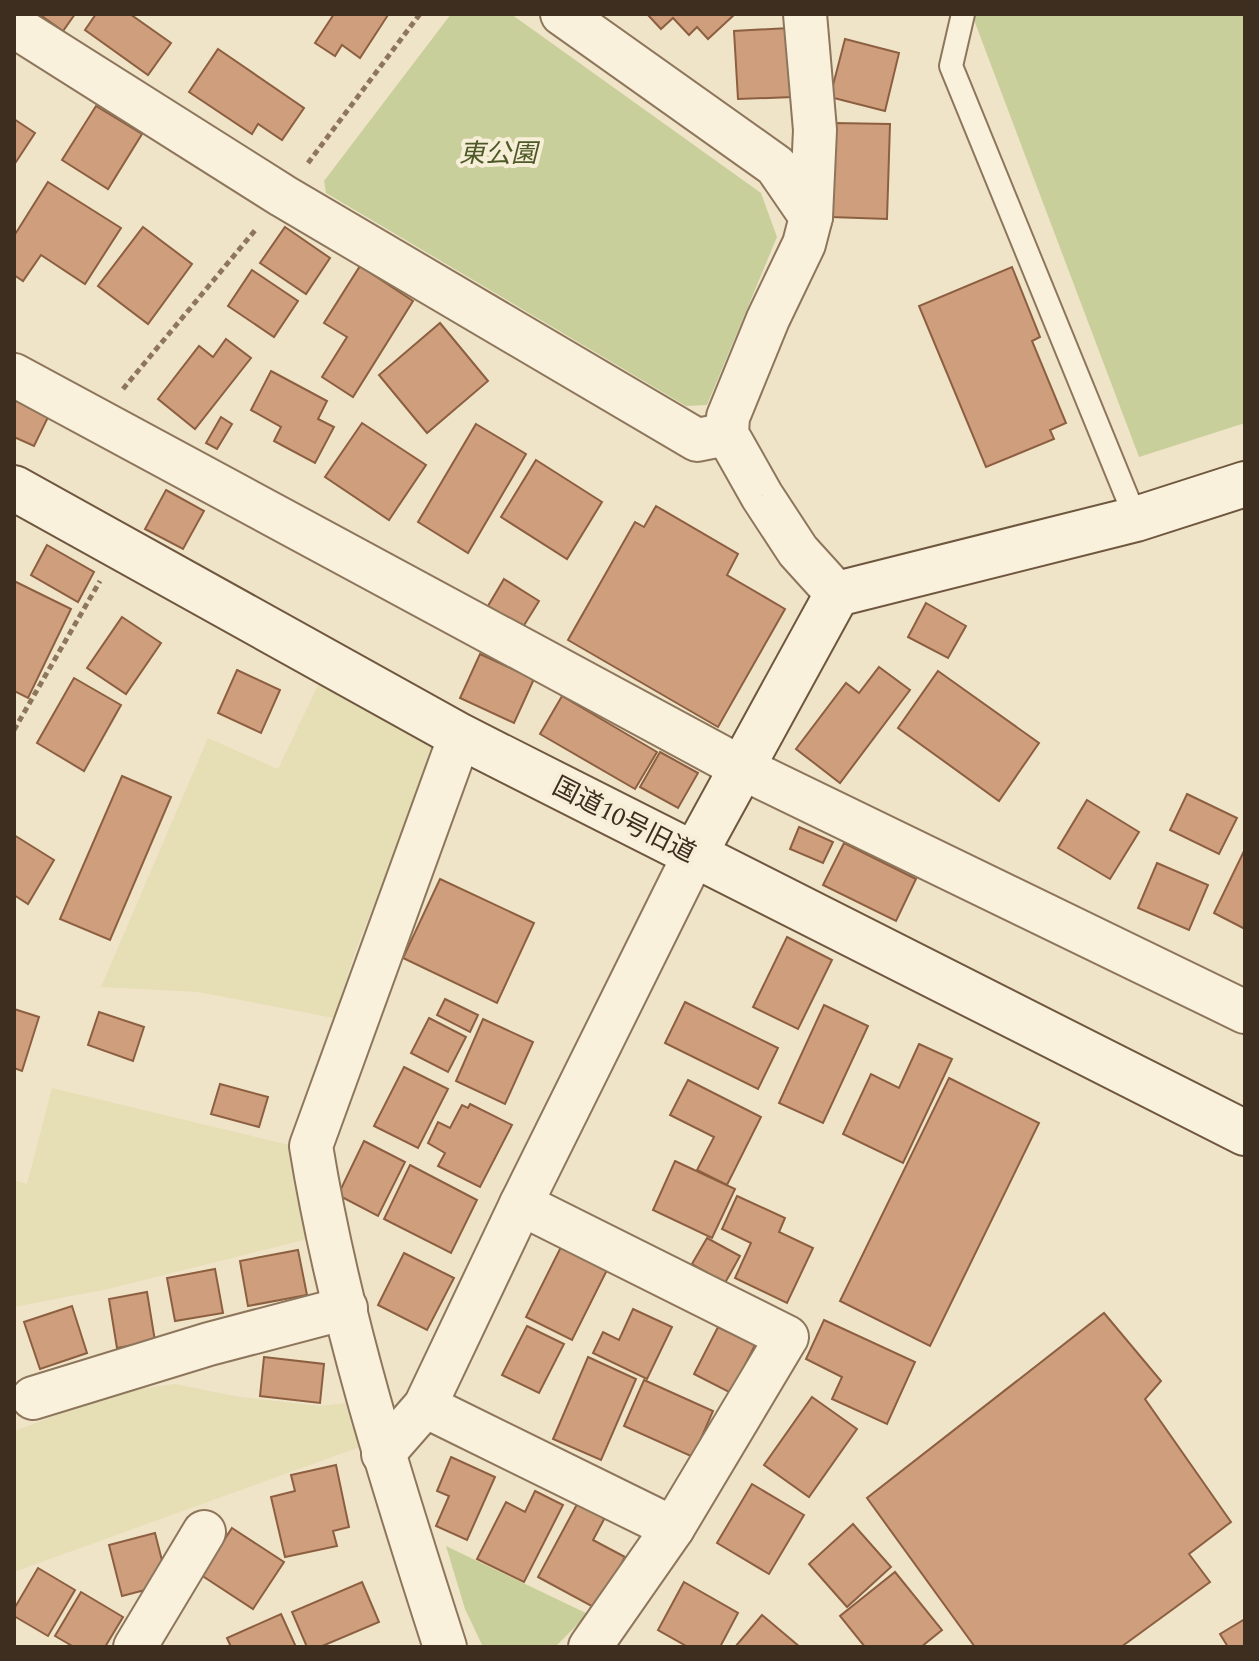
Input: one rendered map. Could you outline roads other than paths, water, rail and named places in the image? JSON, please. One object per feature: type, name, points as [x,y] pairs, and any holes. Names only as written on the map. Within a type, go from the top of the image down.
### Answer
[{"type":"street","points":[[562,14],[776,166],[811,217]]},
{"type":"street","points":[[805,14],[815,130],[811,217],[804,244],[768,319],[728,417],[727,434],[798,551],[837,594]]},
{"type":"street","points":[[14,26],[283,196],[697,440],[727,434]]},
{"type":"street","points":[[14,375],[740,767],[1245,1012]]},
{"type":"street","points":[[383,1454],[425,1406],[694,855],[837,594],[1136,519],[1245,484]]},
{"type":"street","name":"国道10号旧道","points":[[14,488],[460,736],[1245,1133]]},
{"type":"street","points":[[445,1647],[383,1454],[321,1209],[311,1146],[460,736]]},
{"type":"street","points":[[521,1204],[787,1337],[673,1528],[590,1647]]},
{"type":"street","points":[[33,1398],[209,1344],[346,1308]]},
{"type":"street","points":[[425,1406],[673,1528]]},
{"type":"street","points":[[135,1647],[204,1532]]},
{"type":"lane","points":[[963,14],[951,66],[1136,519]]},
{"type":"park label","name":"東公園","points":[[498,154]]}]
